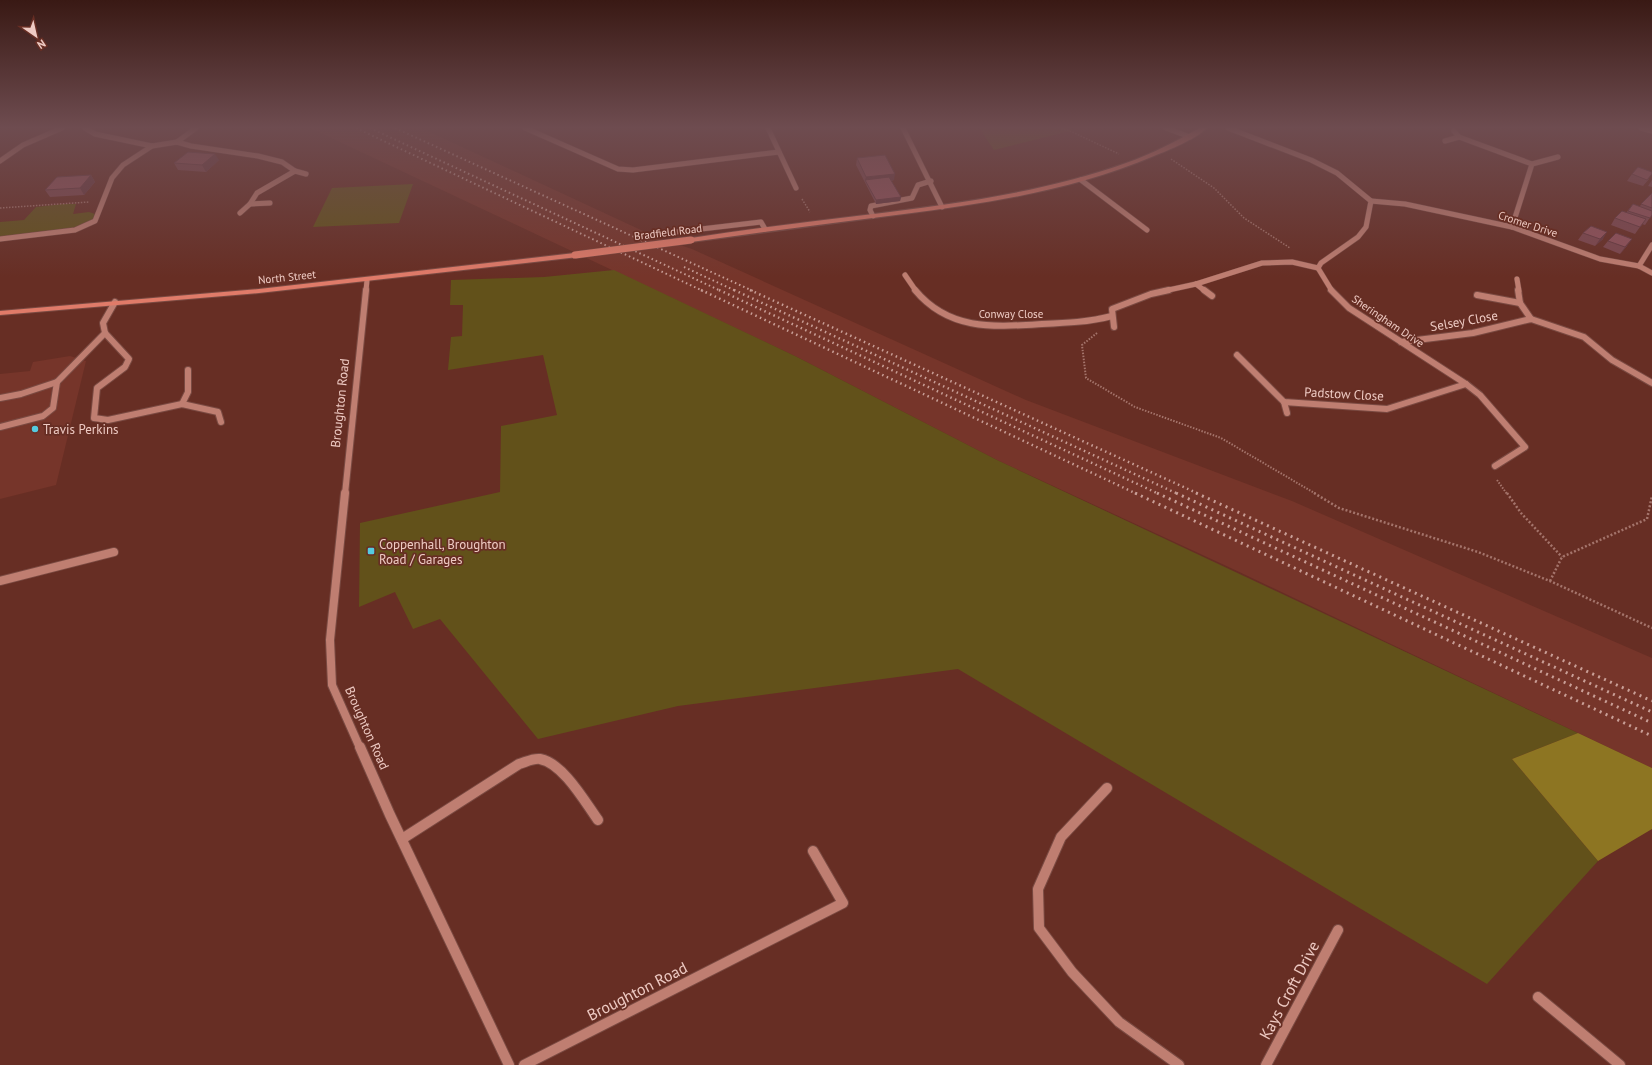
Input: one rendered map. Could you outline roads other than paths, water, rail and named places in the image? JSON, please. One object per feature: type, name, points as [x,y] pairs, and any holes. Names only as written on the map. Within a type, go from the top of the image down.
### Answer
[{"type":"main road","name":"Bradfield Road","points":[[575,255],[942,207],[1001,198],[1088,178]]},
{"type":"main road","name":"North Street","points":[[0,312],[259,291],[367,280],[575,255]]},
{"type":"street","points":[[0,239],[75,230],[86,227],[95,221],[112,178]]},
{"type":"street","points":[[240,213],[250,204],[257,192],[283,178]]},
{"type":"street","points":[[791,178],[796,188]]},
{"type":"street","points":[[929,178],[942,207]]},
{"type":"street","points":[[1114,327],[1112,309],[1151,294],[1196,284],[1262,263],[1292,262],[1318,268],[1321,263],[1358,237],[1366,227],[1371,201],[1344,178]]},
{"type":"street","points":[[1512,227],[1528,178]]},
{"type":"street","points":[[1081,180],[1147,230]]},
{"type":"street","points":[[873,216],[870,210],[872,206],[912,198],[918,185],[931,181]]},
{"type":"street","name":"Cromer Drive","points":[[1371,201],[1405,204],[1512,227],[1600,259],[1640,266],[1652,273]]},
{"type":"street","points":[[250,204],[270,203]]},
{"type":"street","name":"Bradfield Road","points":[[667,233],[761,222],[765,229]]},
{"type":"street","points":[[1640,266],[1652,245]]},
{"type":"street","name":"Sheringham Drive","points":[[1318,268],[1320,274],[1329,287],[1349,308],[1466,384],[1480,395],[1525,447],[1495,466]]},
{"type":"street","name":"Conway Close","points":[[905,275],[912,289],[932,306],[963,322],[983,326],[1087,321],[1112,316]]},
{"type":"street","points":[[1517,279],[1520,303],[1531,320],[1584,338],[1612,360],[1652,383]]},
{"type":"street","name":"Broughton Road","points":[[367,280],[330,640],[332,685],[402,839],[509,1065]]},
{"type":"street","points":[[1196,284],[1212,296]]},
{"type":"street","name":"Selsey Close","points":[[1477,295],[1520,303]]},
{"type":"street","points":[[115,302],[103,323],[105,333],[129,359],[125,367],[97,388],[93,414],[94,418],[108,420],[182,404],[218,412],[222,422]]},
{"type":"street","name":"Selsey Close","points":[[1401,342],[1473,333],[1531,320]]},
{"type":"street","points":[[0,398],[21,394],[57,382],[105,333]]},
{"type":"street","points":[[1237,355],[1284,402],[1287,412]]},
{"type":"street","points":[[182,404],[188,392],[188,370]]},
{"type":"street","points":[[0,427],[43,416],[53,408],[57,382]]},
{"type":"street","name":"Padstow Close","points":[[1284,402],[1386,409],[1466,384]]},
{"type":"street","points":[[0,581],[114,552]]},
{"type":"street","points":[[402,839],[519,764],[531,759],[541,758],[556,766],[598,820]]},
{"type":"street","points":[[1106,788],[1061,837],[1038,889],[1039,928],[1072,972],[1119,1022],[1179,1065]]},
{"type":"street","name":"Broughton Road","points":[[524,1065],[843,903],[813,851]]},
{"type":"street","name":"Kays Croft Drive","points":[[1266,1065],[1338,930]]},
{"type":"street","points":[[1538,997],[1620,1065]]},
{"type":"railway","points":[[462,178],[703,291]]},
{"type":"railway","points":[[477,178],[721,291]]},
{"type":"railway","points":[[504,178],[753,291]]},
{"type":"railway","points":[[684,267],[736,291]]},
{"type":"railway","points":[[701,290],[1137,494]]},
{"type":"railway","points":[[719,290],[1159,494]]},
{"type":"railway","points":[[734,290],[1178,494]]},
{"type":"railway","points":[[750,290],[1199,494]]},
{"type":"railway","points":[[1135,493],[1652,736]]},
{"type":"railway","points":[[1157,493],[1652,723]]},
{"type":"railway","points":[[1176,493],[1652,712]]},
{"type":"railway","points":[[1196,493],[1652,701]]},
{"type":"place","name":"Travis Perkins","points":[[35,429]]},
{"type":"place","name":"Coppenhall, Broughton Road / Garages","points":[[371,551]]}]
